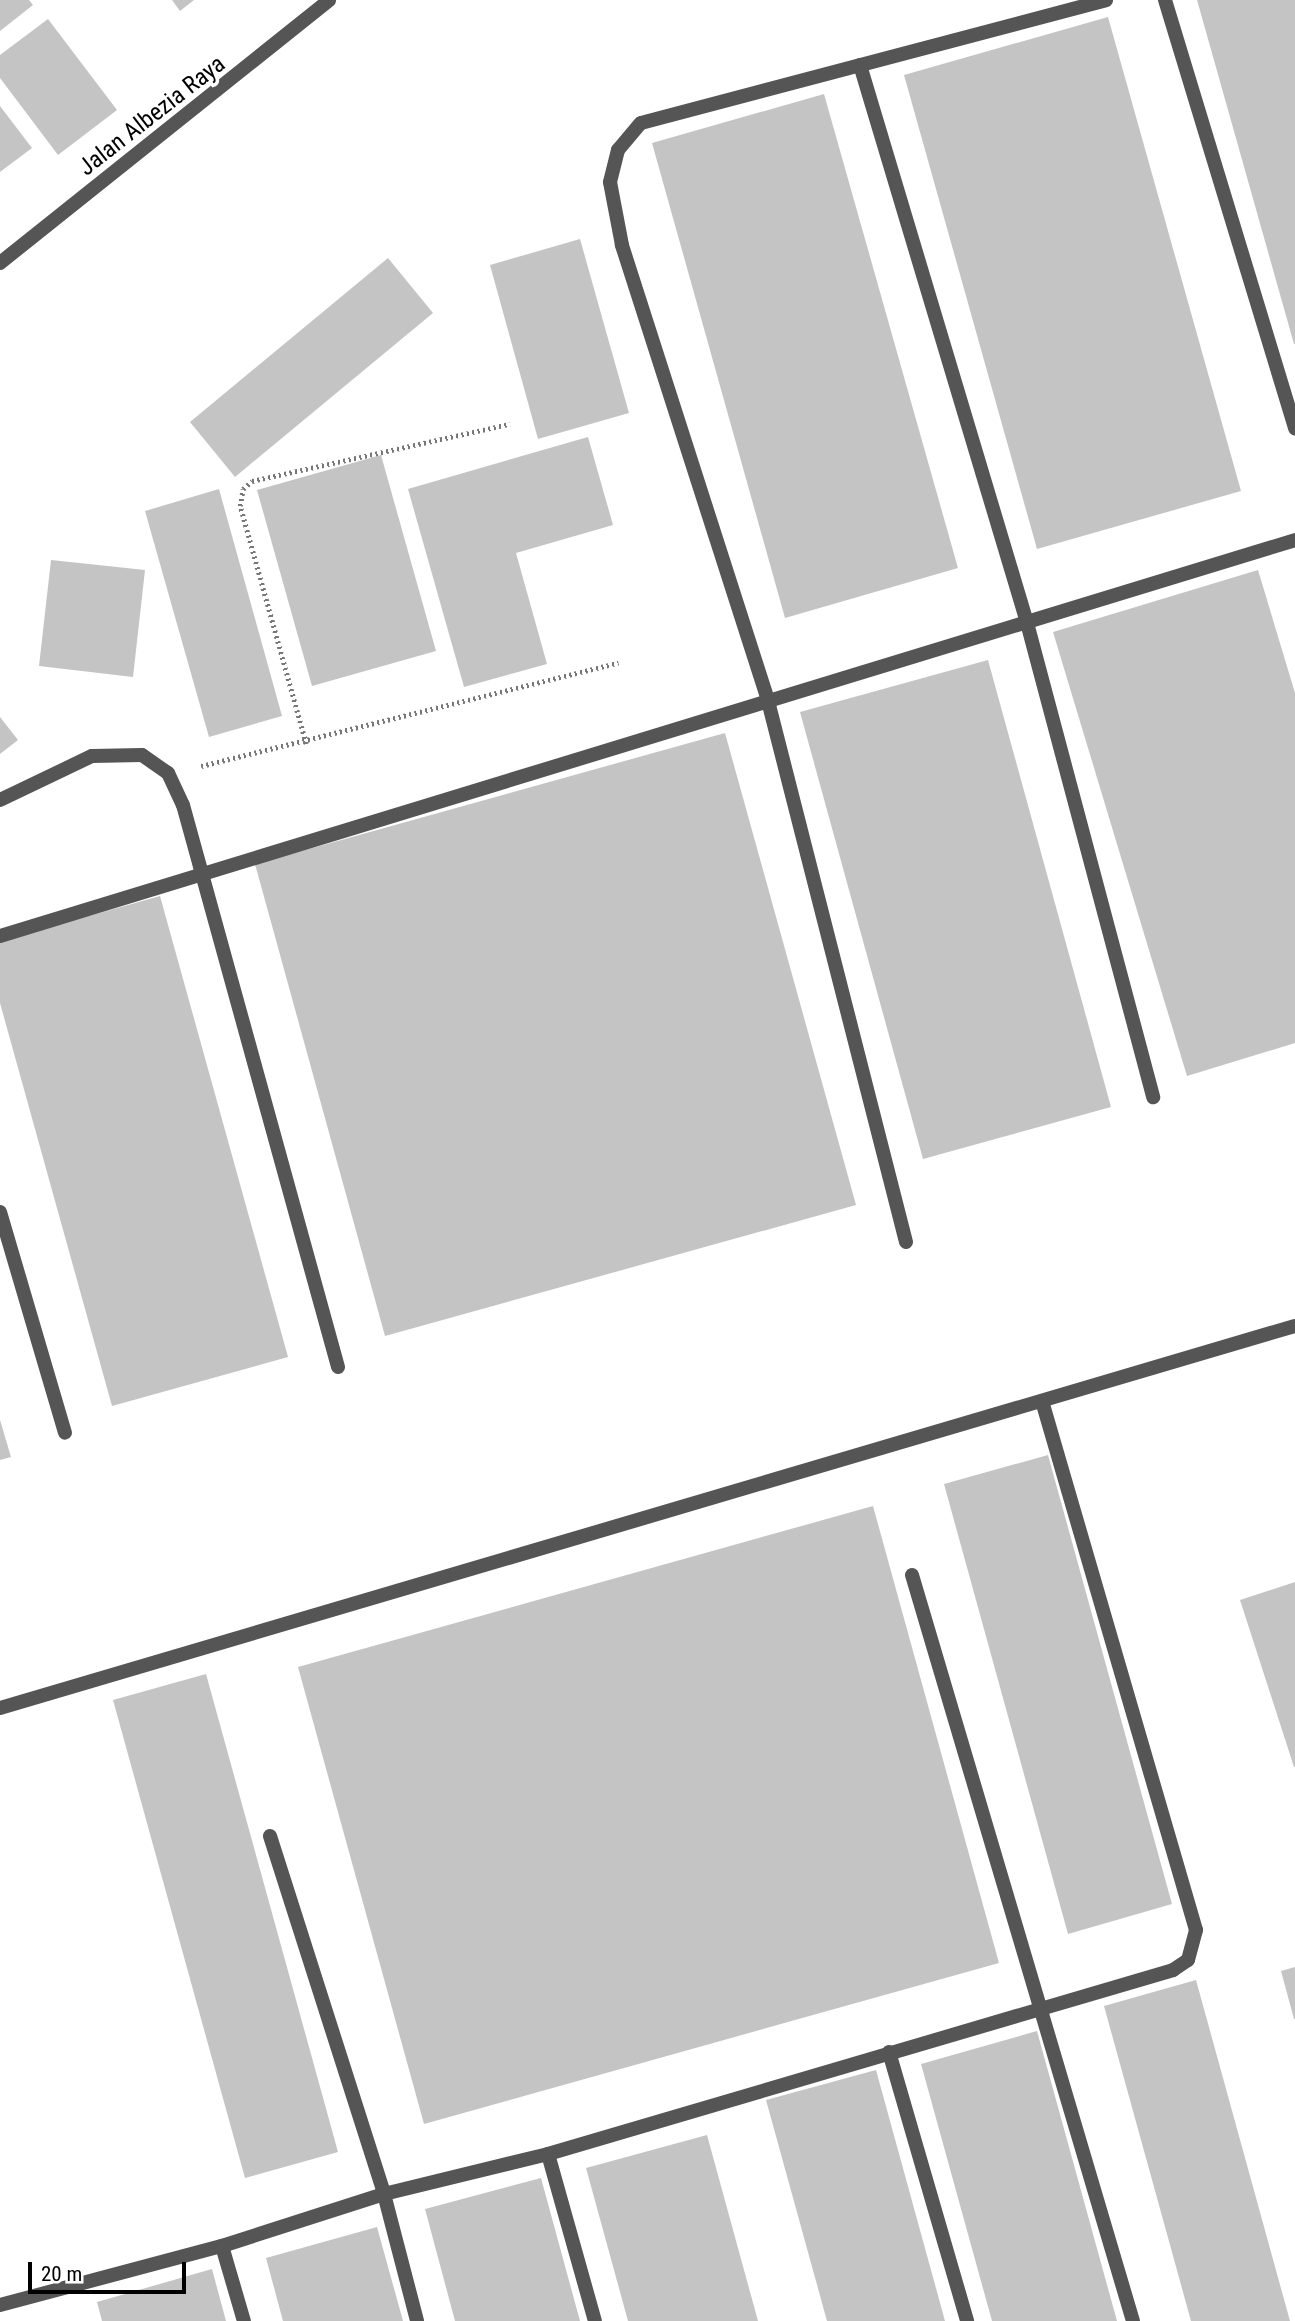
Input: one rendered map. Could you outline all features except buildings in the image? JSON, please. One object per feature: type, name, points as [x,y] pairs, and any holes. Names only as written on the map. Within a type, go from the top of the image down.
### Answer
[{"type":"street","name":"Jalan Albezia Raya","points":[[0,263],[329,0]]},
{"type":"street","points":[[906,1242],[767,697],[622,245],[610,183],[618,150],[641,123],[1106,0]]},
{"type":"street","points":[[1166,0],[1295,429]]},
{"type":"street","points":[[860,65],[1026,619],[1153,1097]]},
{"type":"street","points":[[0,936],[200,878],[767,697],[1295,540]]},
{"type":"street","points":[[0,800],[92,756],[142,755],[168,773],[338,1367]]},
{"type":"street","points":[[0,1212],[65,1433]]},
{"type":"street","points":[[0,1708],[1295,1326]]},
{"type":"street","points":[[0,2305],[222,2246],[384,2194],[548,2154],[1173,1970],[1188,1960],[1196,1930],[1042,1401]]},
{"type":"street","points":[[912,1575],[1044,2008],[1133,2321]]},
{"type":"street","points":[[270,1836],[384,2194],[417,2321]]},
{"type":"street","points":[[889,2052],[967,2321]]},
{"type":"street","points":[[548,2154],[595,2321]]},
{"type":"street","points":[[222,2246],[244,2321]]},
{"type":"path","points":[[306,744],[240,506],[243,489],[252,481],[510,424]]},
{"type":"path","points":[[168,773],[306,744],[618,663]]}]
